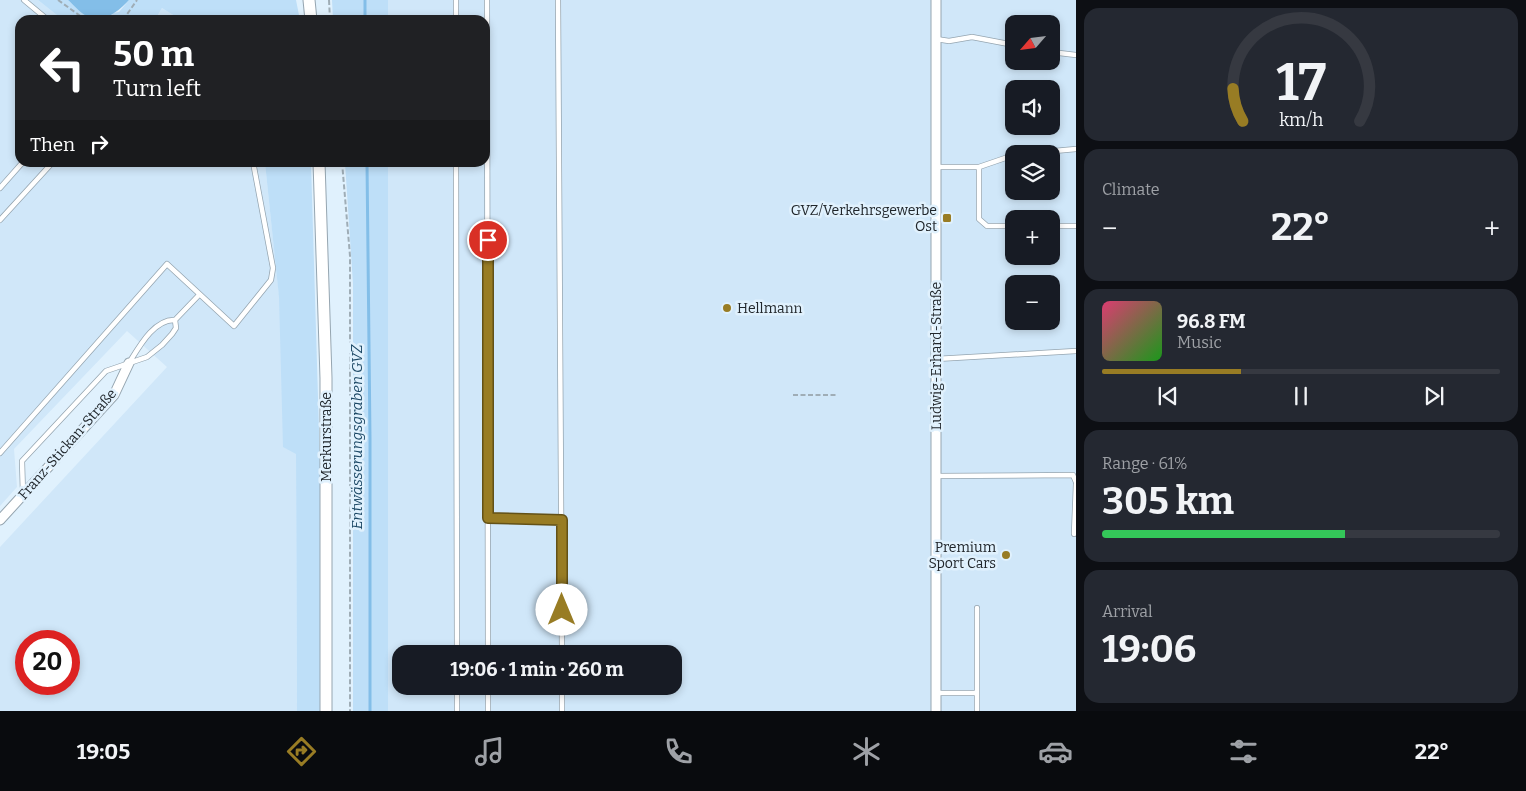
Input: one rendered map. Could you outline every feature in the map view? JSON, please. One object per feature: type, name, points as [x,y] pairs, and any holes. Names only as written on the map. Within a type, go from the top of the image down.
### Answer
[{"type":"street","points":[[309,0],[310,15]]},
{"type":"street","name":"Ludwig-Erhard-Straße","points":[[936,0],[936,711]]},
{"type":"street","name":"Merkurstraße","points":[[319,167],[326,368],[326,711]]},
{"type":"street","name":"Franz-Stickan-Straße","points":[[0,520],[114,395],[129,363]]},
{"type":"lane","points":[[24,0],[42,15]]},
{"type":"lane","points":[[456,0],[456,15]]},
{"type":"lane","points":[[487,0],[487,15]]},
{"type":"lane","points":[[558,0],[562,645]]},
{"type":"lane","points":[[936,39],[949,41],[972,36],[1005,43]]},
{"type":"lane","points":[[1060,53],[1076,55]]},
{"type":"lane","points":[[1060,150],[1076,149]]},
{"type":"lane","points":[[936,167],[979,166],[1005,158]]},
{"type":"lane","points":[[979,166],[979,219],[987,226],[1005,226]]},
{"type":"lane","points":[[0,188],[19,167]]},
{"type":"lane","points":[[0,220],[49,167]]},
{"type":"lane","points":[[0,453],[167,264],[234,326],[271,280],[273,268],[254,167]]},
{"type":"lane","points":[[456,167],[457,645]]},
{"type":"lane","points":[[487,167],[488,645]]},
{"type":"lane","points":[[1060,226],[1076,226]]},
{"type":"lane","points":[[129,363],[139,346],[162,322],[175,320],[199,295]]},
{"type":"lane","points":[[23,495],[22,461],[106,371],[147,357],[162,345],[176,328],[175,320]]},
{"type":"lane","points":[[936,359],[1076,351]]},
{"type":"lane","points":[[936,476],[1073,474],[1076,483],[1074,534]]},
{"type":"lane","points":[[488,518],[562,520]]},
{"type":"lane","points":[[977,608],[977,711]]},
{"type":"lane","points":[[936,693],[977,693]]},
{"type":"lane","points":[[457,695],[457,711]]},
{"type":"lane","points":[[488,695],[488,711]]},
{"type":"lane","points":[[562,695],[562,711]]},
{"type":"path","points":[[58,0],[79,15]]},
{"type":"path","points":[[126,15],[137,0]]},
{"type":"path","points":[[329,0],[330,15]]},
{"type":"path","points":[[342,167],[350,256],[350,711]]},
{"type":"path","points":[[793,395],[836,395]]},
{"type":"shaded area","points":[[0,0],[38,0],[57,15],[15,15],[15,167],[265,167],[296,454],[297,711],[0,711],[0,547],[167,367],[127,331],[14,449],[17,487],[0,506]]},
{"type":"shaded area","points":[[38,0],[68,0],[86,15],[57,15]]},
{"type":"shaded area","points":[[129,0],[296,0],[299,15],[173,15],[162,8],[158,15],[100,15],[119,12]]},
{"type":"shaded area","points":[[332,0],[388,0],[388,15],[333,15]]},
{"type":"shaded area","points":[[388,0],[1076,0],[1076,711],[388,711],[388,167],[490,167],[490,15],[388,15]]},
{"type":"shaded area","points":[[162,8],[173,15],[158,15]]},
{"type":"shaded area","points":[[265,167],[311,167],[320,464],[320,711],[297,711],[296,454],[283,447],[279,297]]},
{"type":"shaded area","points":[[345,167],[388,167],[388,711],[353,711],[353,284]]},
{"type":"water","points":[[68,0],[129,0],[110,15],[84,15]]},
{"type":"waterway","name":"Entwässerungsgraben GVZ","points":[[365,0],[365,15]]},
{"type":"waterway","name":"Entwässerungsgraben GVZ","points":[[367,167],[370,711]]},
{"type":"place","name":"GVZ/Verkehrsgewerbe Ost","points":[[947,218]]},
{"type":"place","name":"Hellmann","points":[[727,308]]},
{"type":"place","name":"Premium Sport Cars","points":[[1006,555]]},
{"type":"route","points":[[488,240],[488,518],[562,520],[562,610]]}]
